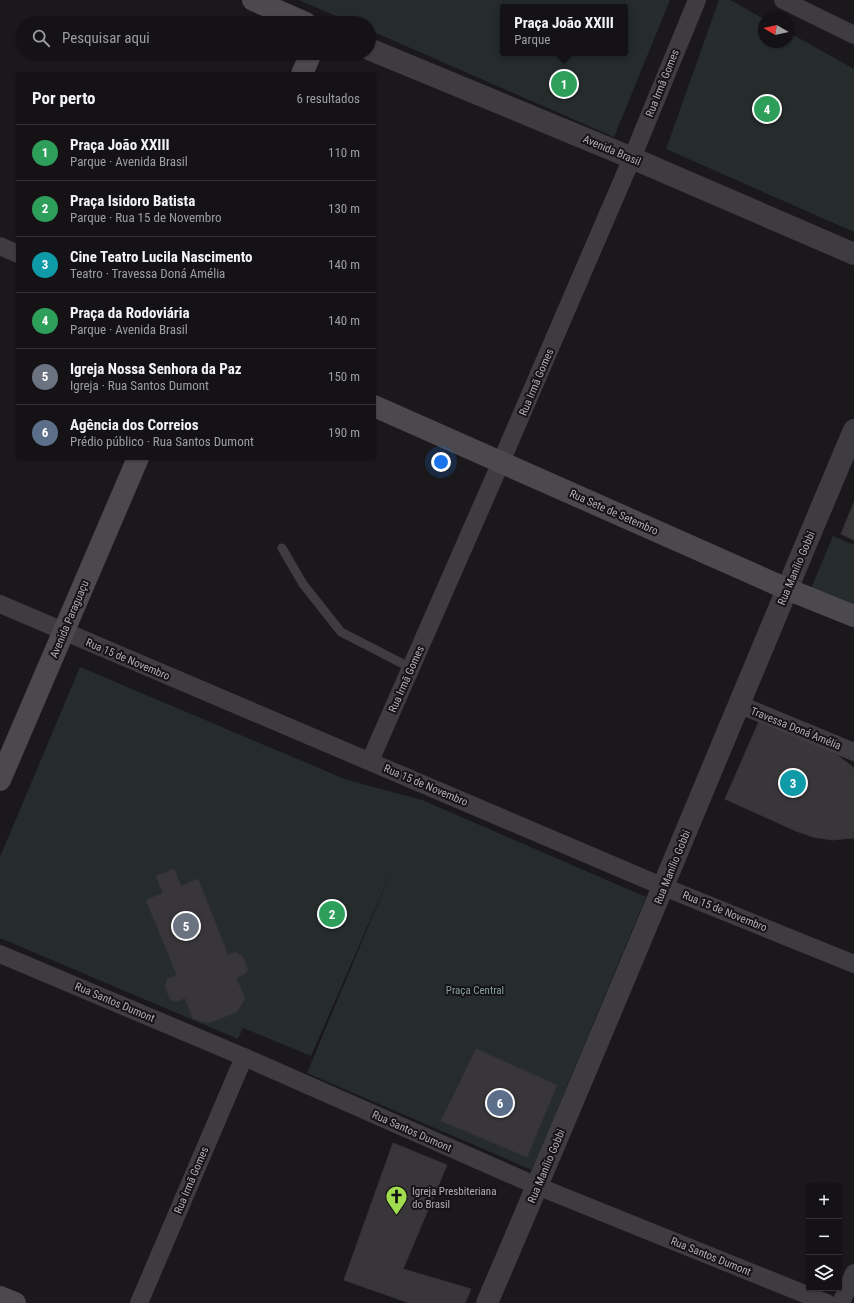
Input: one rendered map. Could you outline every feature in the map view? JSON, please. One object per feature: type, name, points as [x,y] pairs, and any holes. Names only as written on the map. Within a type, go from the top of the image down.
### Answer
[{"type":"main road","points":[[253,0],[290,16]]},
{"type":"main road","points":[[303,72],[308,60]]},
{"type":"main road","name":"Rua Sete de Setembro","points":[[376,407],[787,588],[854,616]]},
{"type":"main road","name":"Avenida Paraguaçu","points":[[0,780],[137,460]]},
{"type":"main road","points":[[0,1297],[15,1303]]},
{"type":"street","name":"Rua Irmã Gomes","points":[[370,761],[632,158],[697,0]]},
{"type":"street","points":[[783,0],[854,36]]},
{"type":"street","name":"Avenida Brasil","points":[[376,52],[632,158],[854,254]]},
{"type":"street","points":[[0,246],[16,253]]},
{"type":"street","name":"Rua Manílio Gobbi","points":[[487,1303],[664,887],[738,704],[854,430]]},
{"type":"street","name":"Rua 15 de Novembro","points":[[0,604],[664,887],[854,964]]},
{"type":"street","name":"Travessa Doná Amélia","points":[[738,704],[854,752]]},
{"type":"street","name":"Rua Santos Dumont","points":[[0,954],[244,1057],[537,1186],[827,1303]]},
{"type":"street","name":"Rua Irmã Gomes","points":[[139,1303],[244,1057]]},
{"type":"street","points":[[841,1303],[854,1273]]},
{"type":"lane","points":[[282,548],[303,584],[341,632],[411,668]]},
{"type":"green space","points":[[299,0],[670,0],[614,137],[376,33],[376,16],[336,16]]},
{"type":"green space","points":[[719,0],[730,0],[758,16],[758,48],[794,48],[794,35],[854,69],[854,232],[666,149]]},
{"type":"green space","points":[[833,536],[854,545],[854,611],[809,593]]},
{"type":"green space","name":"Praça Central","points":[[80,667],[347,780],[422,800],[646,897],[532,1170],[307,1073],[392,870],[311,1056],[243,1028],[238,1039],[0,938],[0,857]]},
{"type":"building","points":[[854,502],[854,540],[841,534]]},
{"type":"building","points":[[760,719],[836,754],[854,768],[854,838],[832,840],[813,837],[796,831],[725,799]]},
{"type":"building","points":[[174,869],[181,886],[198,879],[228,955],[236,952],[243,957],[248,969],[245,974],[236,978],[245,998],[237,1012],[209,1023],[193,1019],[185,998],[176,1002],[170,999],[165,987],[167,979],[177,975],[146,900],[163,893],[156,876]]},
{"type":"building","points":[[476,1049],[557,1085],[527,1157],[441,1121]]},
{"type":"building","name":"Igreja Presbiteriana do Brasil","points":[[393,1143],[447,1165],[403,1269],[471,1289],[465,1303],[409,1303],[344,1280]]},
{"type":"place","name":"Praça João XXIII","points":[[564,84]]},
{"type":"place","name":"Praça da Rodoviária","points":[[767,109]]},
{"type":"place","name":"Cine Teatro Lucila Nascimento","points":[[793,783]]},
{"type":"place","name":"Praça Isidoro Batista","points":[[332,914]]},
{"type":"place","name":"Igreja Nossa Senhora da Paz","points":[[186,926]]},
{"type":"place","name":"Agência dos Correios","points":[[500,1103]]},
{"type":"place","name":"Igreja Presbiteriana do Brasil","points":[[396,1216]]}]
